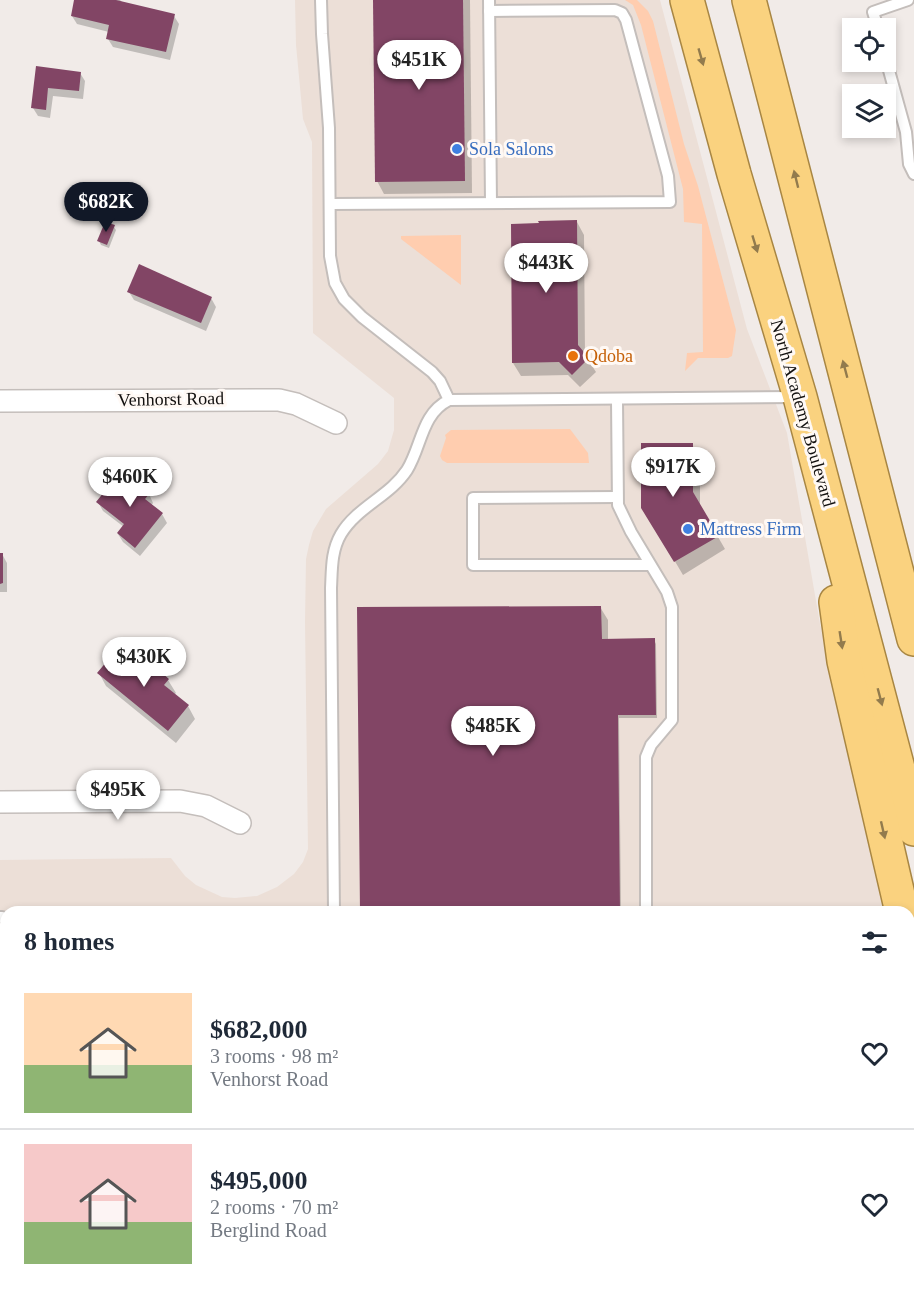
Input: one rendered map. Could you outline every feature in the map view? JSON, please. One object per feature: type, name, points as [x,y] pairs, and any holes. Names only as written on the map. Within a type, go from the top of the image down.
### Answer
[{"type":"highway","name":"North Academy Boulevard","points":[[687,0],[731,162],[800,398],[914,829]]},
{"type":"highway","points":[[749,0],[914,639]]},
{"type":"highway","points":[[860,426],[914,578]]},
{"type":"highway","points":[[833,519],[836,606],[844,661],[901,906]]},
{"type":"street","name":"Venhorst Road","points":[[0,401],[279,400],[296,404],[336,423]]},
{"type":"street","points":[[0,802],[180,801],[206,806],[240,823]]},
{"type":"lane","points":[[321,0],[329,128],[330,256],[333,274],[339,290],[362,317],[432,372],[440,381],[448,400]]},
{"type":"lane","points":[[875,18],[873,12],[911,1]]},
{"type":"lane","points":[[331,204],[670,202],[670,189],[626,20],[622,13],[615,10],[489,5],[490,203]]},
{"type":"lane","points":[[889,72],[910,142],[909,164],[914,174]]},
{"type":"lane","points":[[334,906],[331,588],[333,552],[340,535],[351,521],[401,478],[416,453],[430,415],[448,400],[800,398]]},
{"type":"lane","points":[[617,400],[617,497],[622,515],[671,599],[672,716],[670,724],[651,745],[646,757],[646,906]]},
{"type":"lane","points":[[617,497],[473,498],[473,565],[650,565]]},
{"type":"shaded area","points":[[295,0],[660,0],[747,329],[787,433],[820,624],[893,906],[0,906],[0,860],[171,858],[185,876],[196,885],[222,897],[235,898],[257,896],[277,887],[294,874],[303,862],[308,849],[306,559],[313,531],[326,509],[378,464],[388,451],[394,430],[394,398],[313,333],[312,142],[303,119],[296,45]]},
{"type":"shaded area","points":[[625,0],[637,0],[648,11],[653,21],[684,144],[698,186],[736,330],[732,356],[698,358],[685,371],[687,353],[703,352],[702,224],[684,222],[683,189],[641,25],[633,5]]},
{"type":"shaded area","points":[[461,235],[461,285],[401,239],[401,236]]},
{"type":"shaded area","points":[[570,429],[588,453],[589,463],[447,463],[440,456],[445,435],[451,430]]},
{"type":"building","points":[[74,0],[116,0],[175,14],[166,52],[106,39],[109,25],[71,16]]},
{"type":"building","points":[[373,0],[463,0],[465,181],[375,182]]},
{"type":"building","points":[[36,66],[81,72],[79,91],[48,88],[46,110],[31,108]]},
{"type":"building","points":[[577,220],[578,345],[589,358],[572,375],[559,362],[512,363],[511,224]]},
{"type":"building","points":[[105,222],[115,225],[107,245],[97,241]]},
{"type":"building","points":[[139,264],[212,297],[201,323],[127,292]]},
{"type":"building","points":[[641,443],[693,443],[693,492],[719,536],[674,562],[641,508]]},
{"type":"building","points":[[121,471],[150,493],[145,499],[163,513],[135,548],[117,533],[124,524],[96,502]]},
{"type":"building","points":[[0,553],[3,553],[3,583],[0,584]]},
{"type":"building","points":[[601,606],[602,639],[655,638],[656,715],[618,715],[620,906],[360,906],[357,607]]},
{"type":"building","points":[[118,648],[142,668],[148,661],[169,679],[164,685],[189,705],[168,731],[97,673]]},
{"type":"place","name":"Sola Salons","points":[[457,149]]},
{"type":"place","name":"Qdoba","points":[[573,356]]},
{"type":"place","name":"Mattress Firm","points":[[688,529]]}]
